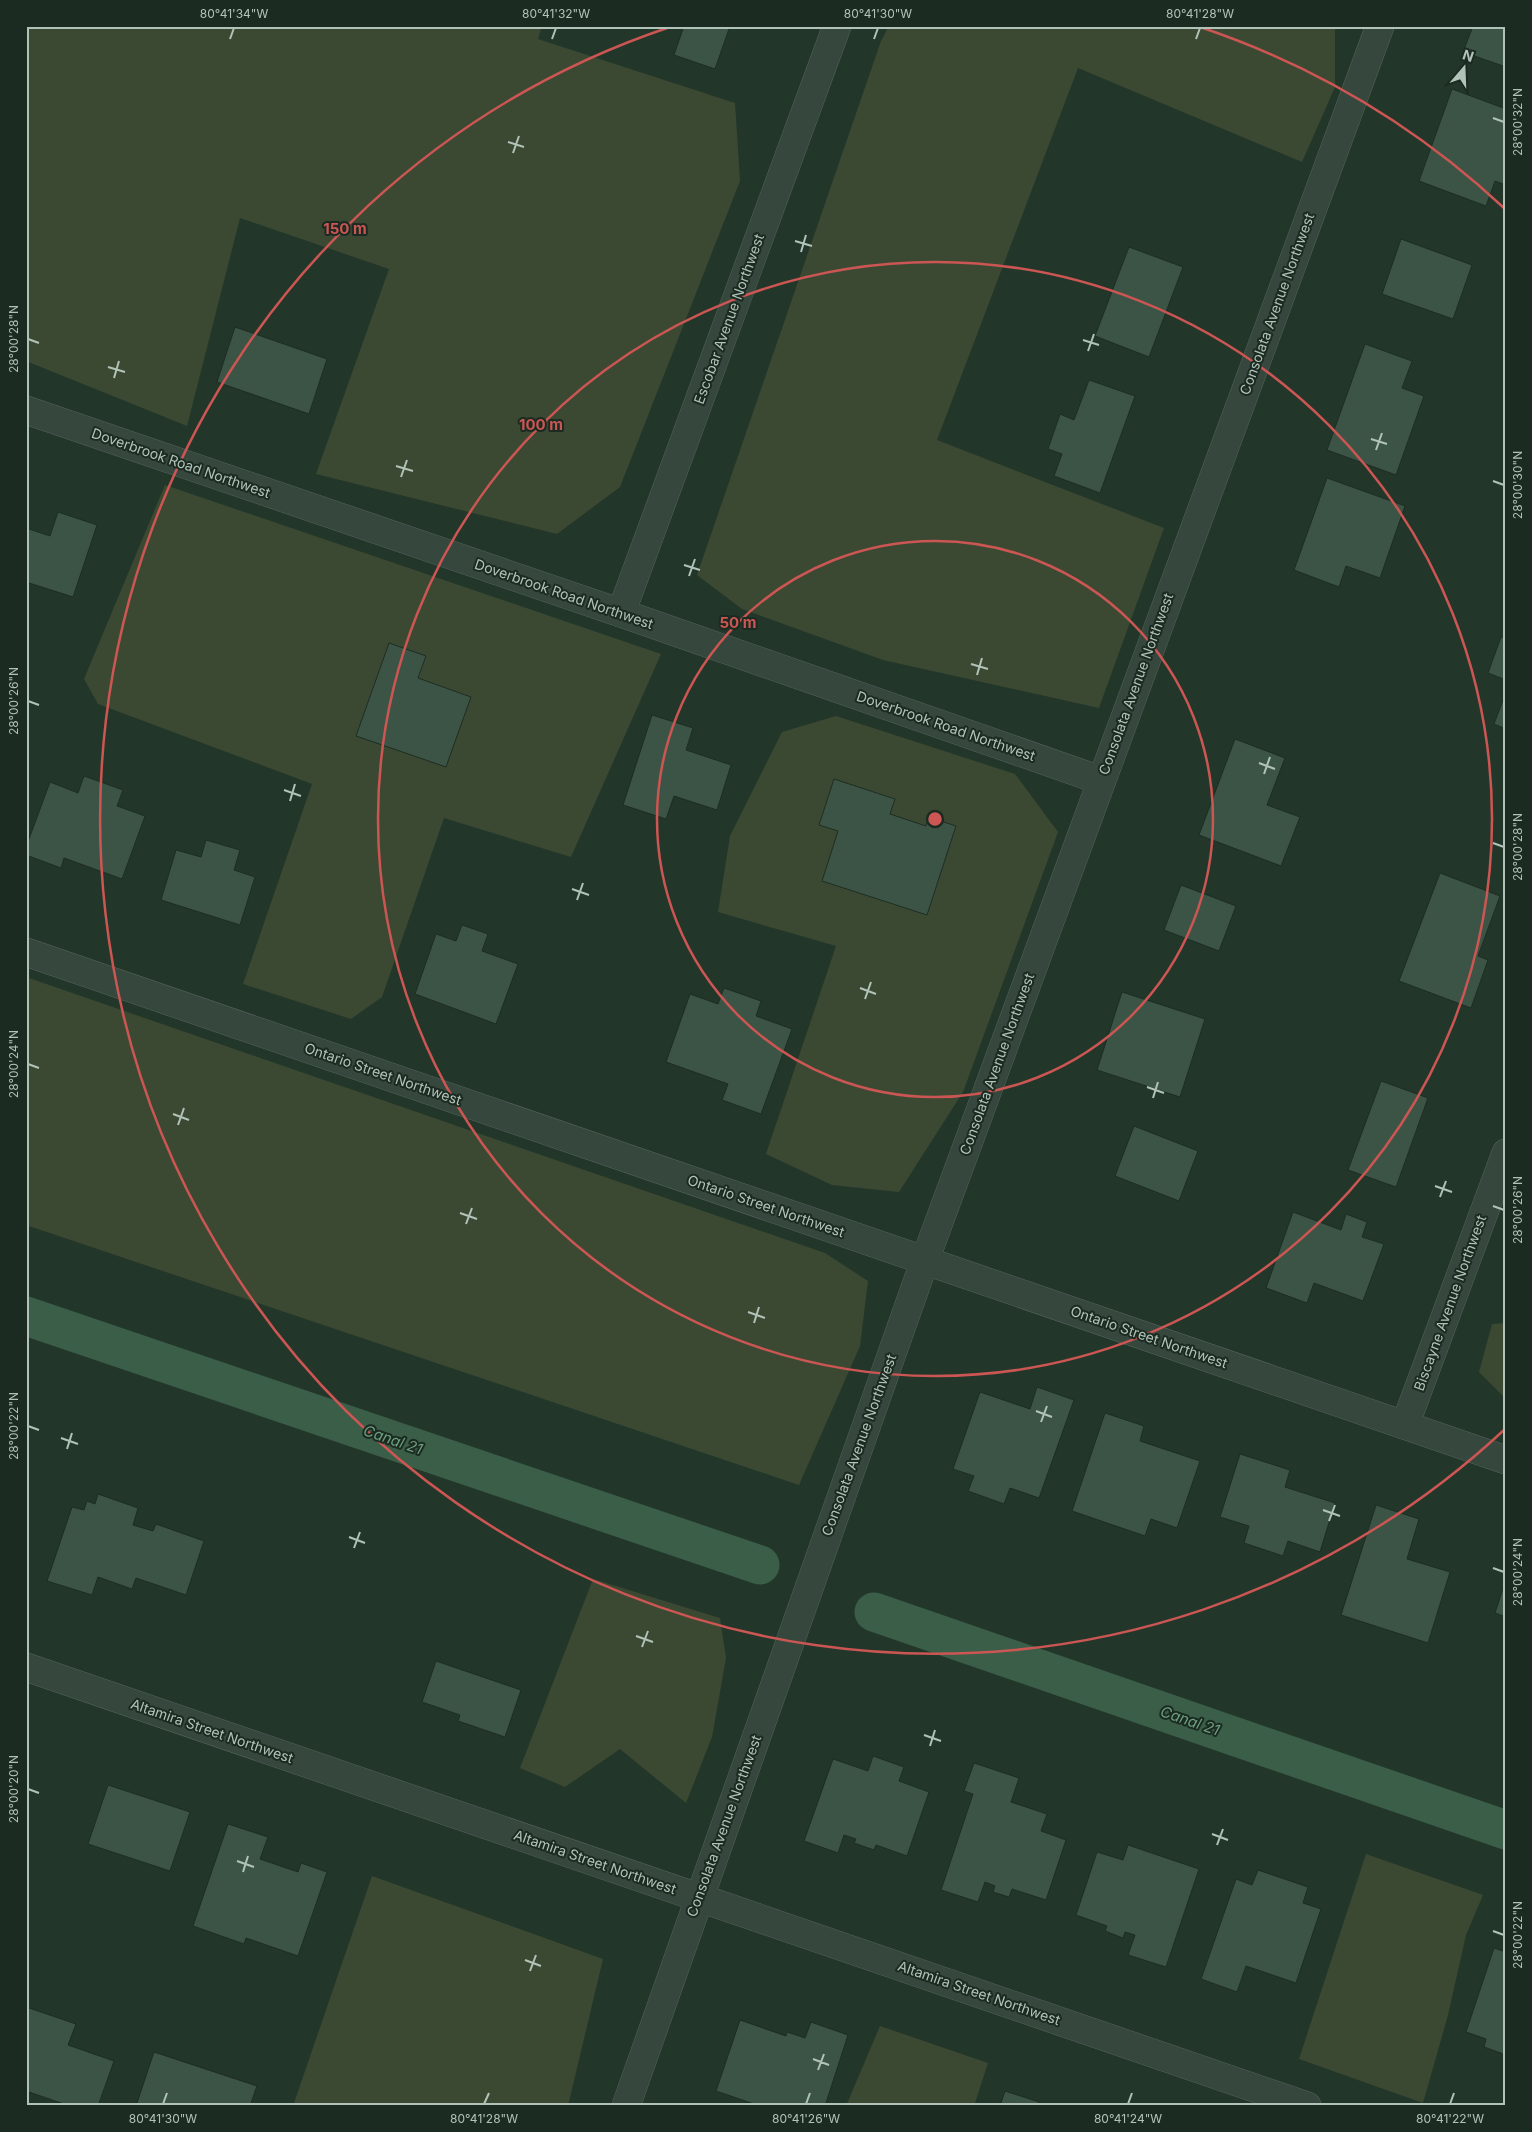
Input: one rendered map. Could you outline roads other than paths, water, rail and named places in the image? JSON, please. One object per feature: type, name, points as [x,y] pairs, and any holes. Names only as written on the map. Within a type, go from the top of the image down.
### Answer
[{"type":"street","name":"Escobar Avenue Northwest","points":[[621,613],[837,26]]},
{"type":"street","name":"Consolata Avenue Northwest","points":[[626,2106],[925,1260],[1100,780],[1380,26]]},
{"type":"street","name":"Doverbrook Road Northwest","points":[[26,410],[621,613],[1100,780]]},
{"type":"street","name":"Ontario Street Northwest","points":[[26,952],[1506,1460]]},
{"type":"street","name":"Biscayne Avenue Northwest","points":[[1405,1425],[1506,1153]]},
{"type":"street","name":"Altamira Street Northwest","points":[[26,1667],[1307,2106]]},
{"type":"waterway","name":"Canal 21","points":[[26,1316],[760,1565]]},
{"type":"waterway","name":"Canal 21","points":[[874,1612],[1506,1830]]}]
